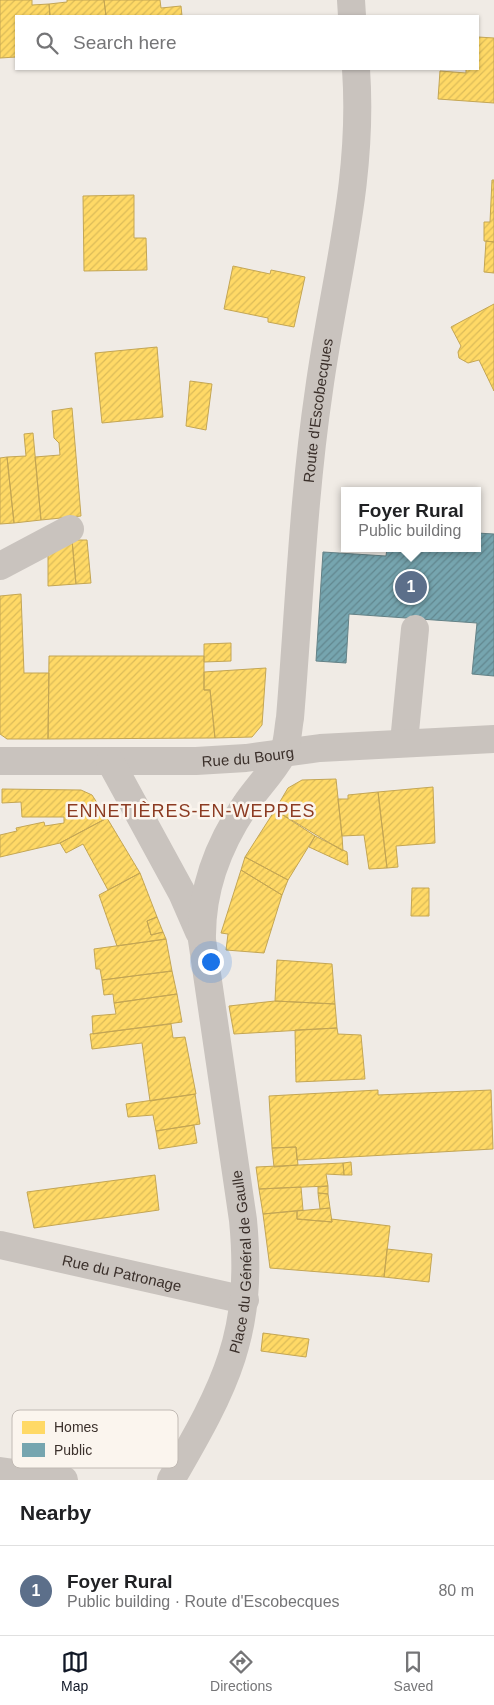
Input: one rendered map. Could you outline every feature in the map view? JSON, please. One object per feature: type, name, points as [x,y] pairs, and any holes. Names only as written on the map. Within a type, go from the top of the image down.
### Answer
[{"type":"street","points":[[351,0],[352,15]]},
{"type":"street","name":"Route d'Escobecques","points":[[284,752],[290,718],[319,391],[355,180],[358,133],[356,70]]},
{"type":"street","points":[[0,566],[70,529]]},
{"type":"street","points":[[404,742],[415,629]]},
{"type":"street","name":"Rue du Bourg","points":[[0,761],[204,761],[404,742],[494,739]]},
{"type":"street","name":"Place du Général de Gaulle","points":[[178,1468],[209,1414],[227,1375],[239,1334],[245,1300],[247,1262],[243,1220],[202,940],[201,915],[204,899],[224,842],[245,805],[284,752]]},
{"type":"street","name":"Place du Général de Gaulle","points":[[110,761],[182,893],[202,940]]},
{"type":"street","name":"Rue du Patronage","points":[[0,1245],[245,1300]]},
{"type":"street","name":"Place du Général de Gaulle","points":[[171,1480],[178,1468]]},
{"type":"street","points":[[0,1471],[64,1480]]},
{"type":"building: Homes","points":[[0,0],[32,0],[32,5],[49,4],[50,15],[15,15],[15,57],[0,58]]},
{"type":"building: Homes","points":[[67,0],[104,0],[106,15],[50,15],[49,4],[67,2]]},
{"type":"building: Homes","points":[[104,0],[160,0],[161,8],[181,6],[182,15],[106,15]]},
{"type":"building: Homes","points":[[479,37],[494,38],[494,103],[438,99],[440,71],[466,73],[466,70],[479,70]]},
{"type":"building: Homes","points":[[492,180],[494,180],[494,242],[484,241],[484,222],[490,222]]},
{"type":"building: Homes","points":[[134,195],[134,238],[146,238],[147,270],[84,271],[83,196]]},
{"type":"building: Homes","points":[[486,241],[494,242],[494,273],[484,272]]},
{"type":"building: Homes","points":[[233,266],[270,274],[271,270],[305,277],[294,327],[268,322],[268,318],[224,309]]},
{"type":"building: Homes","points":[[494,304],[494,391],[479,360],[468,363],[459,358],[458,352],[461,346],[451,327]]},
{"type":"building: Homes","points":[[157,347],[163,417],[102,423],[95,353]]},
{"type":"building: Homes","points":[[190,381],[212,384],[206,430],[186,426]]},
{"type":"building: Homes","points":[[72,408],[81,516],[41,520],[35,457],[60,455],[59,443],[54,438],[52,411]]},
{"type":"building: Homes","points":[[33,433],[41,520],[14,523],[7,457],[26,456],[24,434]]},
{"type":"building: Homes","points":[[7,457],[14,523],[0,524],[0,458]]},
{"type":"building: Homes","points":[[72,540],[87,540],[91,583],[76,584]]},
{"type":"building: Homes","points":[[72,540],[76,584],[48,586],[48,555]]},
{"type":"building: Homes","points":[[21,594],[24,673],[49,673],[48,739],[7,739],[0,734],[0,596]]},
{"type":"building: Homes","points":[[231,643],[231,661],[204,662],[204,644]]},
{"type":"building: Homes","points":[[49,656],[204,656],[204,690],[210,690],[215,738],[48,739]]},
{"type":"building: Homes","points":[[266,668],[262,725],[252,737],[215,738],[210,690],[204,690],[204,672]]},
{"type":"building: Homes","points":[[336,779],[343,851],[275,810],[288,788],[302,780]]},
{"type":"building: Homes","points":[[433,787],[435,843],[396,846],[398,867],[387,868],[378,792]]},
{"type":"building: Homes","points":[[2,789],[81,790],[92,795],[107,818],[60,843],[0,857],[0,835],[17,831],[16,828],[44,822],[45,826],[64,823],[64,817],[22,817],[21,802],[2,803]]},
{"type":"building: Homes","points":[[378,792],[387,868],[369,869],[364,835],[342,836],[338,799],[348,799],[348,795]]},
{"type":"building: Homes","points":[[275,810],[315,836],[288,880],[245,857]]},
{"type":"building: Homes","points":[[107,818],[140,873],[108,890],[83,844],[66,853],[60,843]]},
{"type":"building: Homes","points":[[315,836],[347,852],[348,865],[309,847]]},
{"type":"building: Homes","points":[[245,857],[288,880],[282,895],[241,870]]},
{"type":"building: Homes","points":[[241,870],[282,895],[264,953],[226,950],[228,934],[221,933]]},
{"type":"building: Homes","points":[[140,873],[157,917],[147,921],[151,935],[163,932],[166,939],[117,946],[99,895]]},
{"type":"building: Homes","points":[[412,888],[429,888],[429,916],[411,916]]},
{"type":"building: Homes","points":[[157,917],[163,932],[151,935],[147,921]]},
{"type":"building: Homes","points":[[166,939],[172,971],[102,980],[100,969],[96,969],[94,949]]},
{"type":"building: Homes","points":[[277,960],[332,964],[335,1004],[275,1001]]},
{"type":"building: Homes","points":[[172,971],[177,994],[114,1003],[113,994],[104,995],[102,980]]},
{"type":"building: Homes","points":[[177,994],[182,1022],[93,1034],[92,1016],[116,1014],[114,1003]]},
{"type":"building: Homes","points":[[275,1001],[335,1004],[337,1028],[234,1034],[229,1006]]},
{"type":"building: Homes","points":[[171,1024],[173,1038],[185,1037],[196,1094],[150,1101],[142,1043],[92,1049],[90,1034]]},
{"type":"building: Homes","points":[[337,1028],[338,1034],[361,1035],[365,1079],[296,1082],[295,1030]]},
{"type":"building: Homes","points":[[378,1090],[378,1095],[491,1090],[493,1149],[297,1160],[296,1147],[272,1148],[269,1096]]},
{"type":"building: Homes","points":[[195,1094],[200,1124],[156,1131],[153,1115],[128,1117],[126,1104]]},
{"type":"building: Homes","points":[[194,1125],[197,1143],[159,1149],[156,1131]]},
{"type":"building: Homes","points":[[296,1147],[298,1165],[274,1167],[272,1148]]},
{"type":"building: Homes","points":[[351,1162],[352,1175],[344,1175],[343,1163]]},
{"type":"building: Homes","points":[[343,1163],[344,1175],[326,1174],[328,1186],[259,1189],[256,1167]]},
{"type":"building: Homes","points":[[155,1175],[159,1210],[34,1228],[27,1192]]},
{"type":"building: Homes","points":[[328,1186],[328,1194],[318,1193],[318,1187]]},
{"type":"building: Homes","points":[[301,1187],[303,1210],[263,1214],[259,1189]]},
{"type":"building: Homes","points":[[318,1193],[328,1194],[330,1208],[320,1209]]},
{"type":"building: Homes","points":[[330,1208],[332,1222],[297,1219],[297,1211]]},
{"type":"building: Homes","points":[[297,1211],[297,1219],[332,1222],[331,1219],[390,1226],[384,1277],[270,1268],[263,1214]]},
{"type":"building: Homes","points":[[387,1249],[432,1254],[429,1282],[384,1277]]},
{"type":"building: Homes","points":[[263,1333],[309,1339],[306,1357],[261,1351]]},
{"type":"building: Public","points":[[481,533],[494,534],[494,676],[472,674],[477,623],[349,614],[346,663],[316,661],[323,552],[386,556],[386,552],[481,552]]},
{"type":"place","name":"Foyer Rural","points":[[411,587]]},
{"type":"district","name":"ENNETIÈRES-EN-WEPPES","points":[[191,811]]}]
